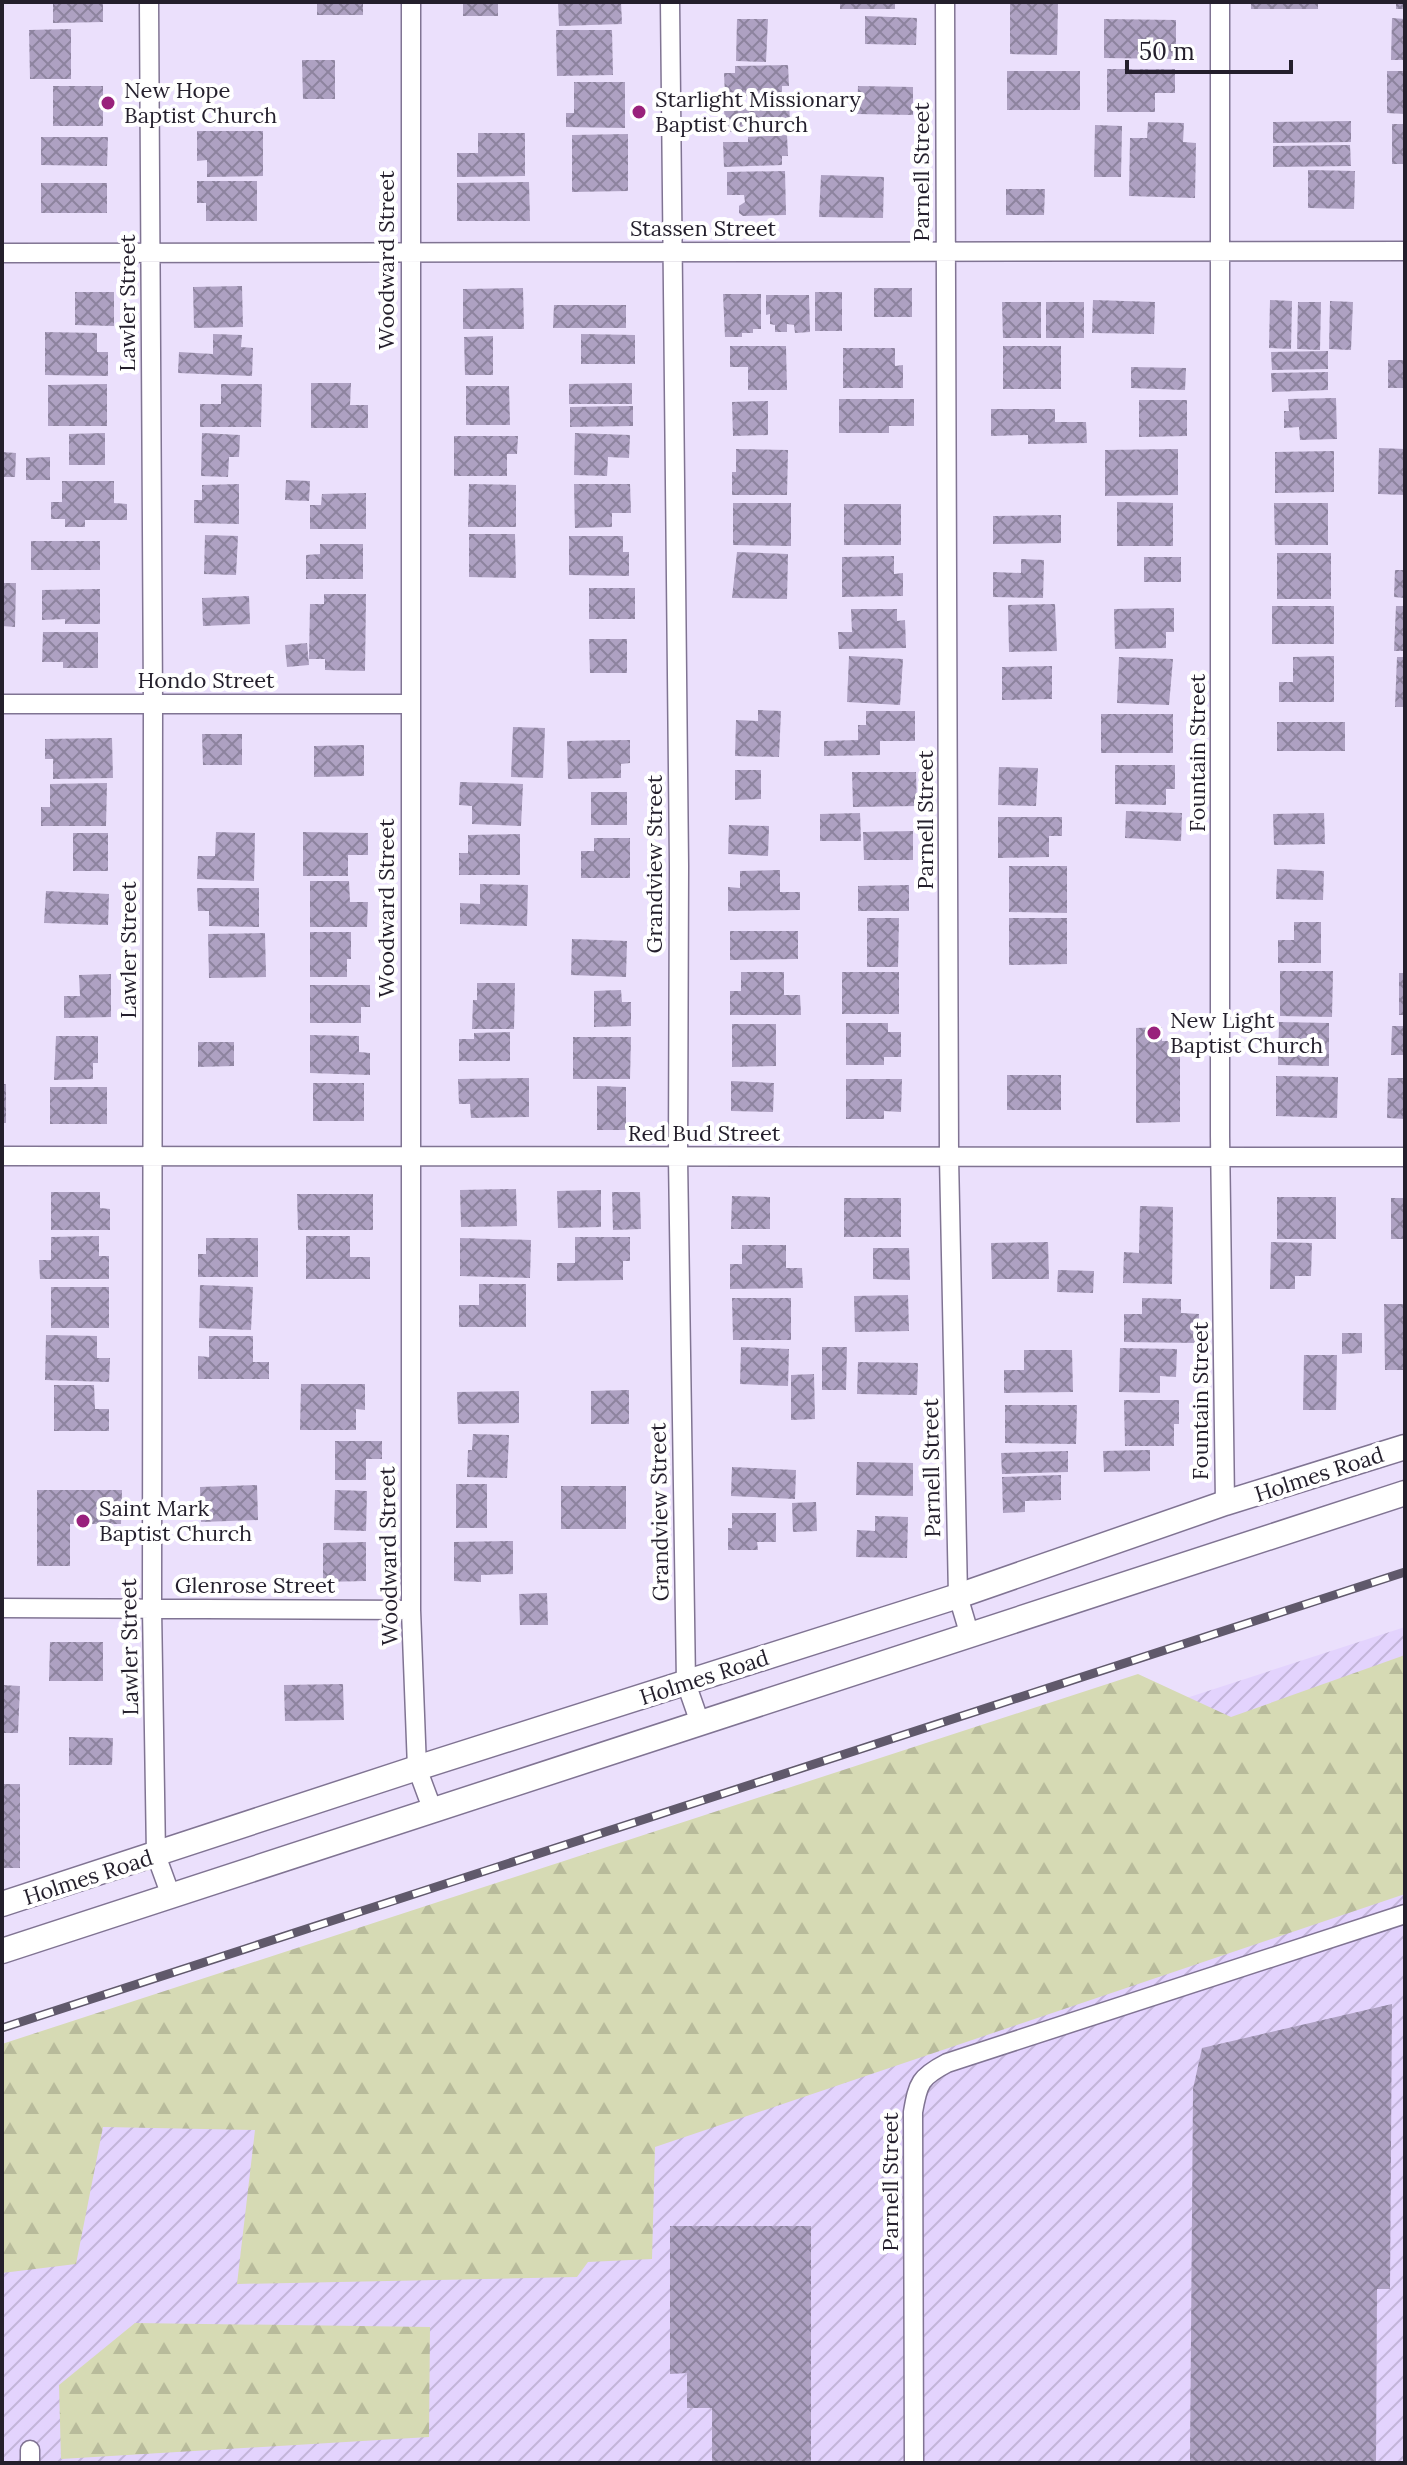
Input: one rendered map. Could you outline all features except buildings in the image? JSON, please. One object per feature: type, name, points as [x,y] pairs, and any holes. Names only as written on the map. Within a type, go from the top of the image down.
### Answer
[{"type":"main road","name":"Holmes Road","points":[[2,1904],[958,1596],[1225,1503],[1405,1447]]},
{"type":"main road","name":"Holmes Road","points":[[2,1951],[1405,1493]]},
{"type":"street","name":"Lawler Street","points":[[149,2],[153,704],[152,1608],[156,1855],[171,1896]]},
{"type":"street","name":"Woodward Street","points":[[411,2],[411,1610],[417,1768],[433,1811]]},
{"type":"street","name":"Grandview Street","points":[[670,2],[670,252],[679,866],[678,1157],[686,1683],[700,1723]]},
{"type":"street","name":"Parnell Street","points":[[945,2],[949,1157],[958,1596],[970,1636]]},
{"type":"street","name":"Fountain Street","points":[[1220,2],[1225,1503]]},
{"type":"street","name":"Stassen Street","points":[[2,253],[1405,251]]},
{"type":"street","name":"Hondo Street","points":[[2,704],[410,704]]},
{"type":"street","name":"Red Bud Street","points":[[2,1156],[1405,1157]]},
{"type":"street","name":"Glenrose Street","points":[[2,1608],[411,1610]]},
{"type":"street","name":"Parnell Street","points":[[914,2463],[913,2112],[917,2090],[925,2075],[947,2063],[1405,1914]]},
{"type":"shaded area","points":[[1405,1627],[1405,2463],[2,2463],[2,2082]]},
{"type":"green space","points":[[1405,1655],[1405,1894],[655,2147],[652,2259],[588,2262],[577,2277],[237,2284],[255,2130],[103,2127],[76,2264],[2,2273],[2,2044],[1138,1674],[1231,1717]]},
{"type":"green space","points":[[135,2323],[430,2327],[429,2437],[61,2459],[59,2385]]},
{"type":"railway","points":[[2,2028],[1405,1572]]},
{"type":"place","name":"New Hope Baptist Church","points":[[108,103]]},
{"type":"place","name":"Starlight Missionary Baptist Church","points":[[639,112]]},
{"type":"place","name":"New Light Baptist Church","points":[[1154,1033]]},
{"type":"place","name":"Saint Mark Baptist Church","points":[[83,1521]]}]
